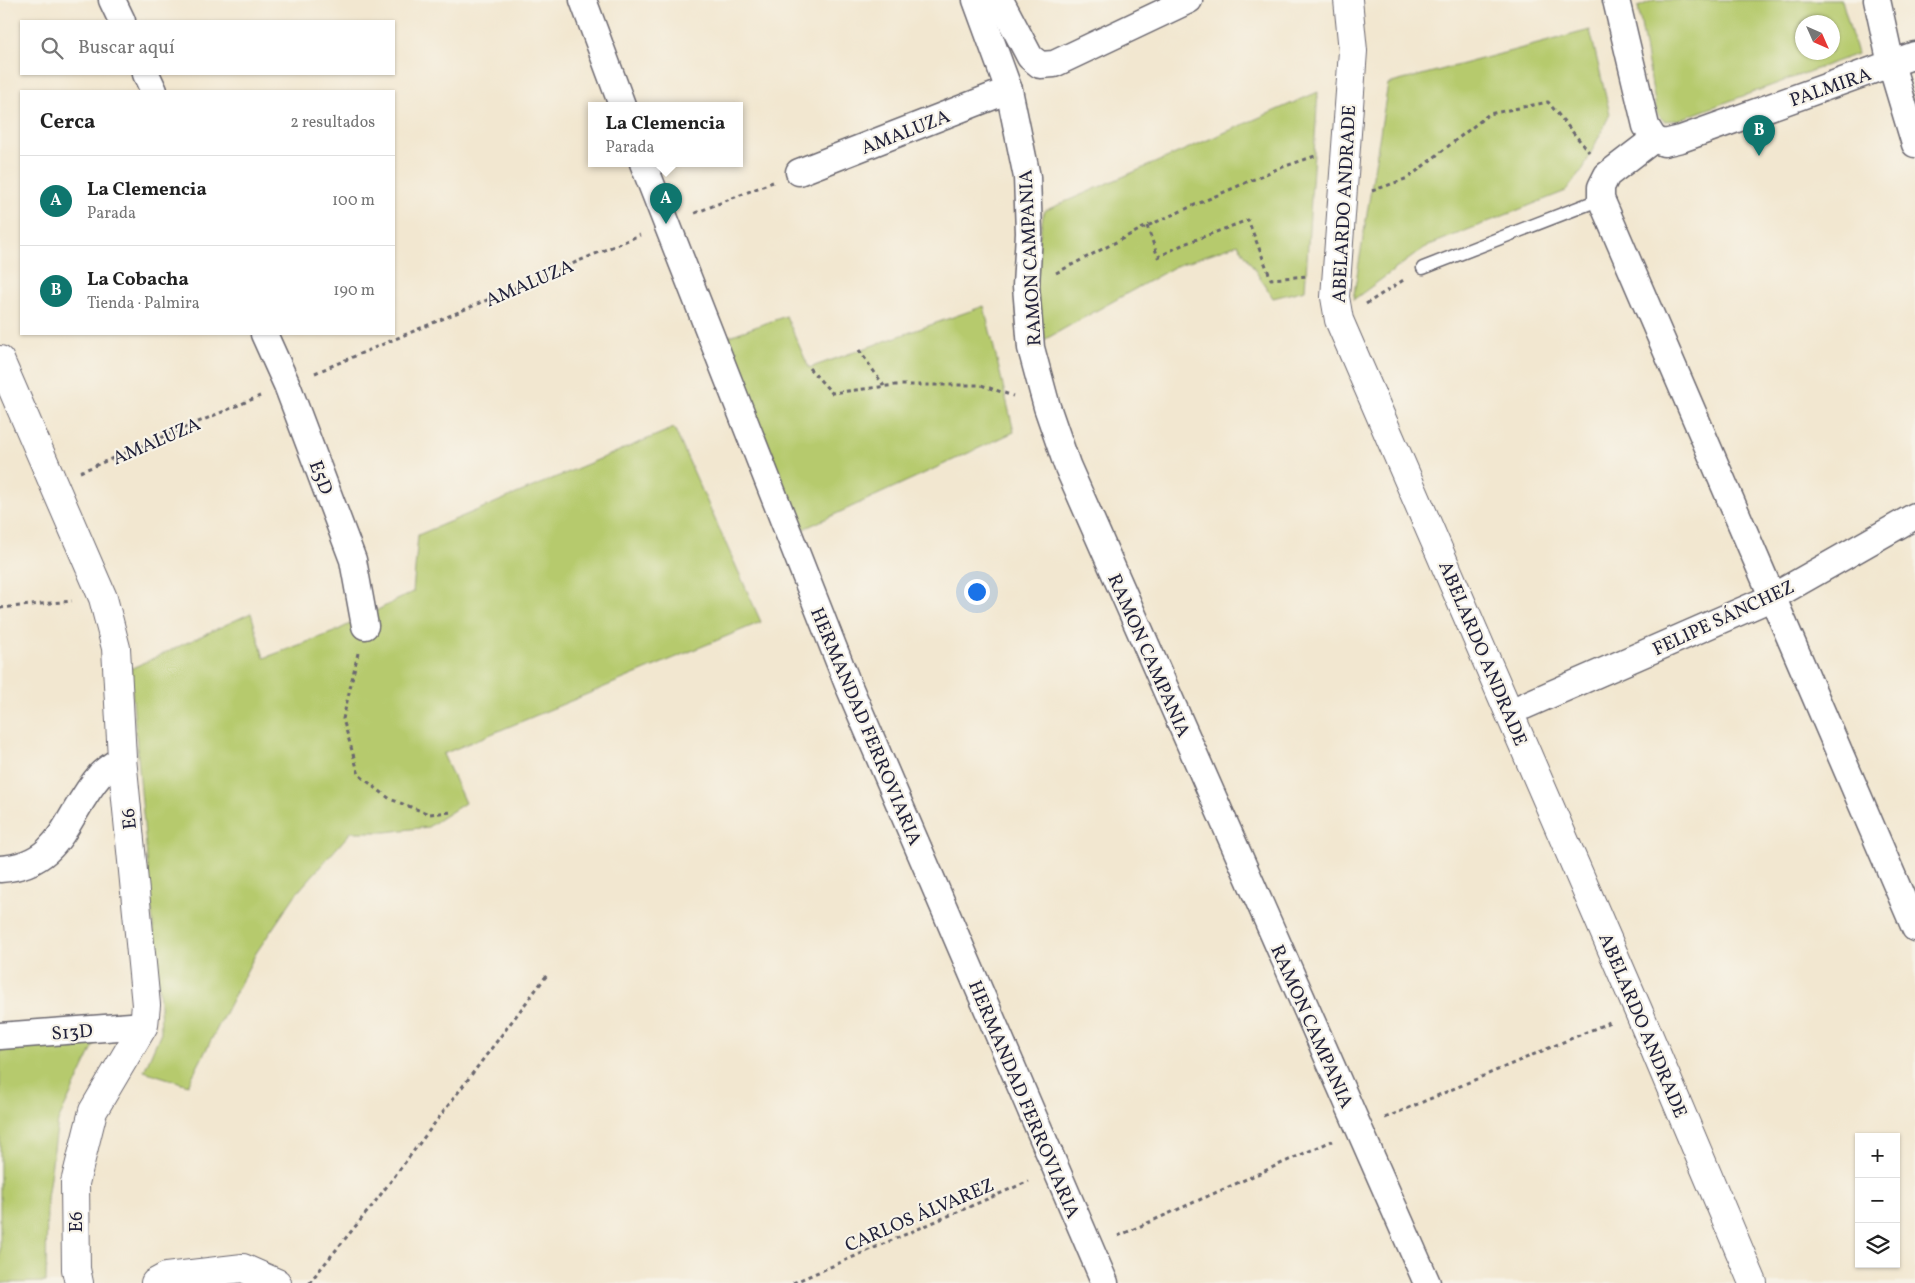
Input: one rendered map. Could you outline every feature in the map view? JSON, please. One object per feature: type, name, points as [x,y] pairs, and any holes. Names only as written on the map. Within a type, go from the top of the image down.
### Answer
[{"type":"street","points":[[112,0],[122,20]]},
{"type":"street","points":[[583,0],[621,102]]},
{"type":"street","name":"RAMON CAMPANIA","points":[[976,0],[1008,90],[1027,177],[1029,233],[1026,286],[1031,348],[1047,407],[1067,465],[1427,1283]]},
{"type":"street","points":[[1000,0],[1030,57],[1040,65],[1054,64],[1189,0]]},
{"type":"street","name":"ABELARDO ANDRADE","points":[[1348,0],[1353,51],[1334,297],[1339,320],[1638,1010],[1753,1283]]},
{"type":"street","points":[[1616,0],[1646,126],[1654,139],[1604,187],[1771,598],[1915,928]]},
{"type":"street","points":[[1877,0],[1891,64],[1915,144]]},
{"type":"street","name":"PALMIRA","points":[[1654,139],[1664,143],[1680,139],[1915,55]]},
{"type":"street","points":[[146,75],[154,90]]},
{"type":"street","name":"AMALUZA","points":[[799,172],[1008,90]]},
{"type":"street","name":"HERMANDAD FERROVIARIA","points":[[645,167],[847,682],[1105,1283]]},
{"type":"street","name":"E5D","points":[[264,335],[287,385],[353,560],[366,626]]},
{"type":"street","name":"E6","points":[[0,360],[103,598],[116,648],[122,758],[146,1005],[144,1025],[93,1111],[75,1183],[76,1269],[79,1283]]},
{"type":"street","name":"FELIPE SÁNCHEZ","points":[[1524,706],[1771,598],[1915,516]]},
{"type":"street","points":[[0,869],[16,868],[32,863],[48,852],[101,774],[122,758]]},
{"type":"street","name":"S13D","points":[[0,1036],[144,1025]]},
{"type":"street","points":[[156,1283],[166,1277],[243,1268],[277,1283]]},
{"type":"lane","points":[[1423,268],[1604,187]]},
{"type":"path","points":[[1342,203],[1408,178],[1489,114],[1548,102],[1604,187]]},
{"type":"path","points":[[1052,275],[1147,226],[1277,169],[1314,156]]},
{"type":"path","name":"AMALUZA","points":[[53,483],[666,224],[799,172]]},
{"type":"path","points":[[1147,226],[1158,257],[1184,244],[1248,220],[1271,279],[1336,273]]},
{"type":"path","points":[[1339,320],[1423,268]]},
{"type":"path","points":[[859,350],[884,386]]},
{"type":"path","points":[[809,368],[832,393],[884,386],[981,385],[1047,407]]},
{"type":"path","points":[[0,608],[103,598]]},
{"type":"path","points":[[366,626],[350,680],[343,719],[359,775],[390,799],[429,814],[452,812]]},
{"type":"path","points":[[309,1283],[372,1206],[547,976]]},
{"type":"path","name":"CARLOS ÁLVAREZ","points":[[794,1283],[1055,1170]]},
{"type":"green space","points":[[1654,0],[1842,0],[1857,54],[1678,120],[1664,121],[1657,114],[1638,7]]},
{"type":"green space","points":[[1590,30],[1610,114],[1583,169],[1566,191],[1427,246],[1353,300],[1388,84]]},
{"type":"green space","points":[[1318,92],[1305,290],[1273,298],[1238,244],[1176,266],[1044,340],[1036,292],[1036,276],[1044,211]]},
{"type":"green space","points":[[984,306],[1014,432],[799,531],[721,339],[786,316],[809,368]]},
{"type":"green space","points":[[674,428],[761,622],[443,754],[465,803],[428,827],[386,832],[351,832],[296,894],[256,953],[188,1085],[144,1071],[161,1032],[160,1002],[130,669],[251,613],[264,658],[334,632],[413,592],[418,535]]},
{"type":"green space","points":[[98,1037],[58,1121],[47,1198],[46,1282],[0,1283],[0,1045]]},
{"type":"place","name":"La Cobacha","points":[[1759,156]]},
{"type":"place","name":"La Clemencia","points":[[666,224]]}]
